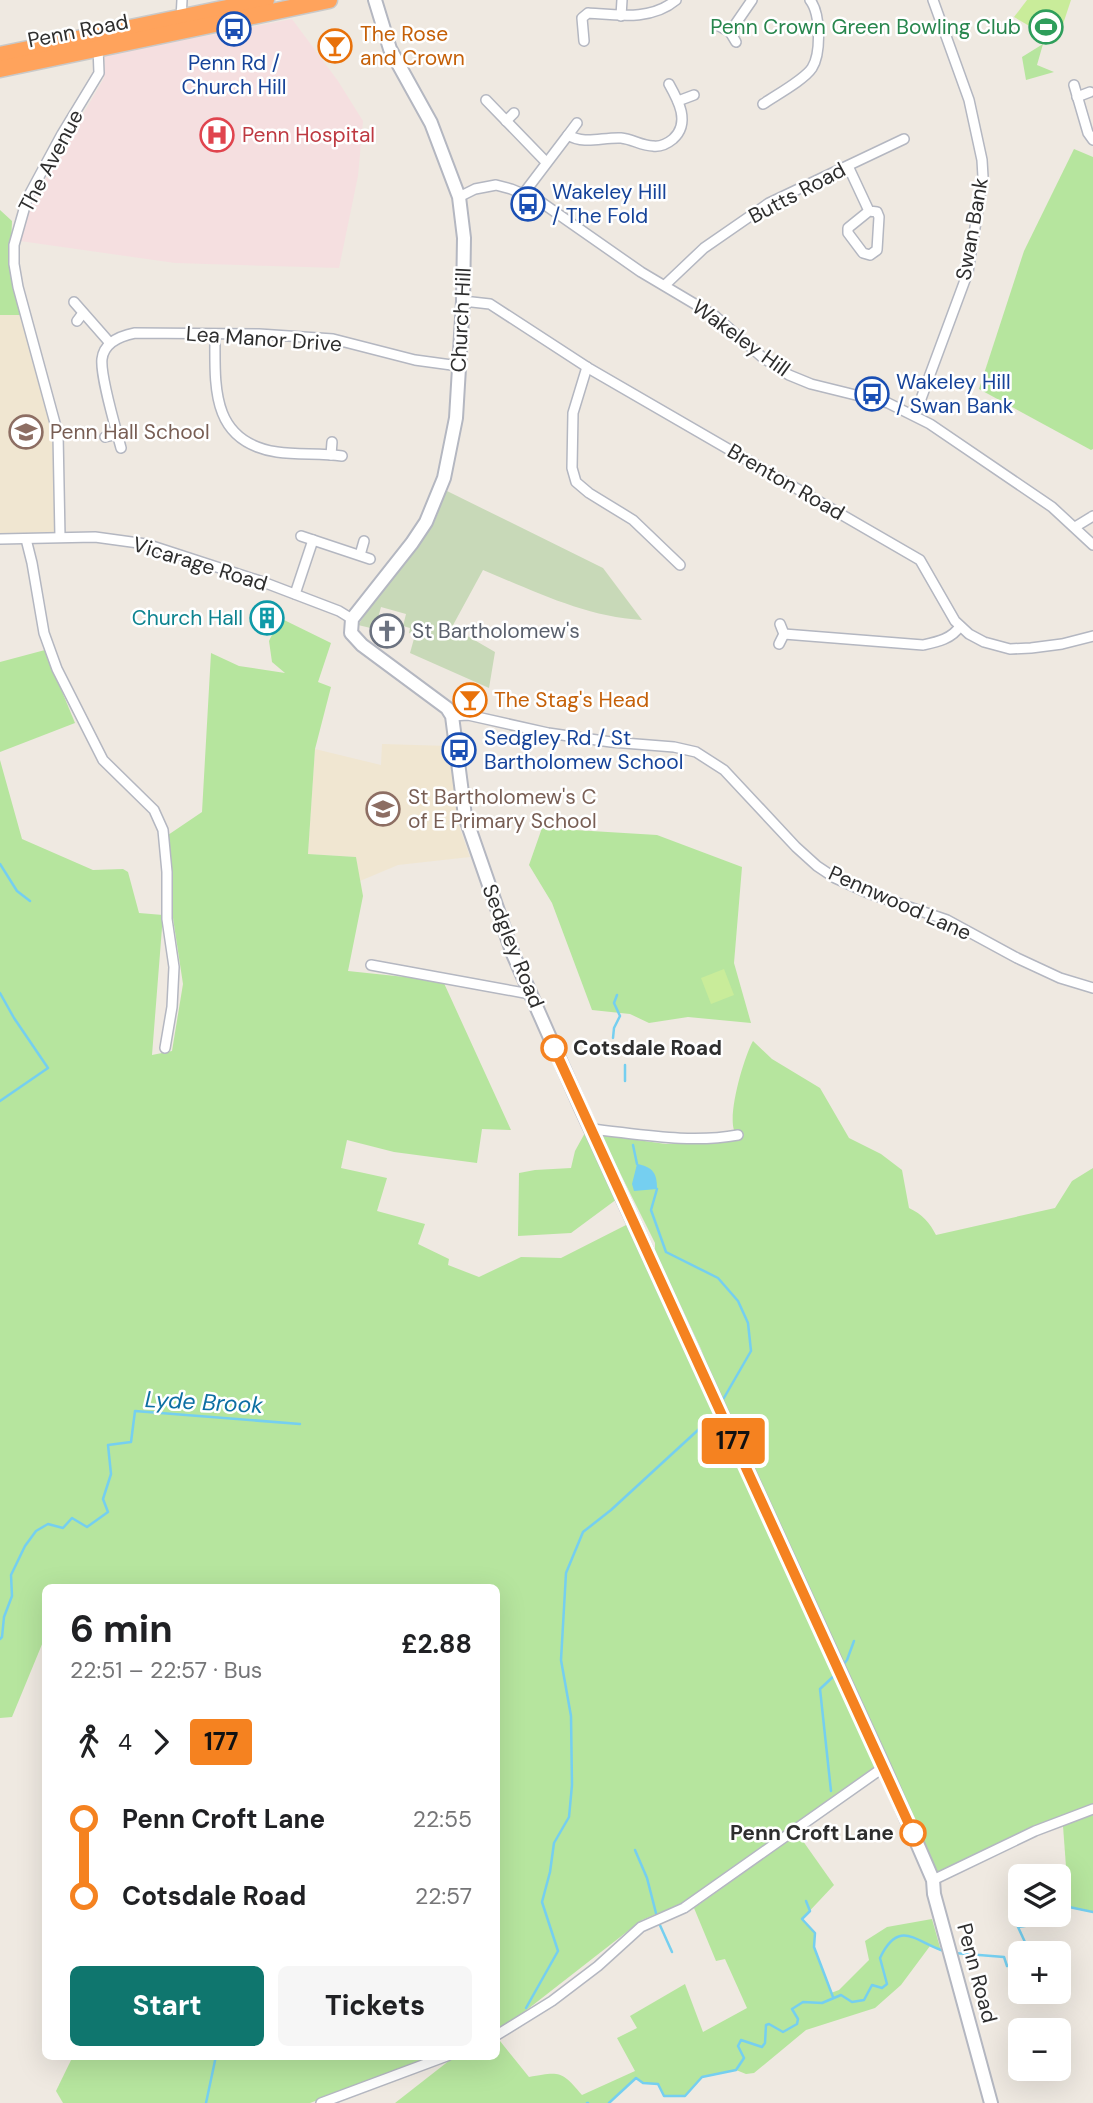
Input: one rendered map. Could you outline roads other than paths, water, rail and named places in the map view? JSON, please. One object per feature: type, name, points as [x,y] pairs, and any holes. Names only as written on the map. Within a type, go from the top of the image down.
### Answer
[{"type":"highway","name":"Penn Road","points":[[182,24],[266,0]]},
{"type":"highway","name":"Penn Road","points":[[0,69],[97,42],[182,24],[329,0]]},
{"type":"highway","name":"Penn Road","points":[[0,55],[97,42]]},
{"type":"street","points":[[182,0],[182,24]]},
{"type":"street","name":"Church Hill","points":[[351,624],[412,543],[426,522],[435,501],[451,450],[456,418],[463,301],[464,238],[459,197],[431,123],[390,49],[375,0]]},
{"type":"street","points":[[621,16],[622,0]]},
{"type":"street","points":[[584,41],[582,24],[584,15],[588,13],[631,16],[653,12],[676,0]]},
{"type":"street","points":[[730,32],[752,0]]},
{"type":"street","points":[[763,104],[807,73],[813,65],[819,17],[810,0]]},
{"type":"street","name":"Swan Bank","points":[[915,415],[968,272],[983,177],[970,100],[933,0]]},
{"type":"street","points":[[719,26],[730,32],[736,42]]},
{"type":"street","name":"The Avenue","points":[[60,537],[58,434],[18,287],[13,264],[13,245],[27,199],[62,134],[99,74],[97,42]]},
{"type":"street","points":[[568,135],[578,141],[625,139],[651,146],[665,145],[681,129],[678,101],[669,84]]},
{"type":"street","points":[[1074,85],[1088,133],[1093,140]]},
{"type":"street","points":[[1077,97],[1090,92]]},
{"type":"street","points":[[678,101],[694,94]]},
{"type":"street","points":[[486,100],[546,162]]},
{"type":"street","points":[[506,121],[514,113]]},
{"type":"street","points":[[524,193],[577,123]]},
{"type":"street","name":"Butts Road","points":[[665,285],[704,248],[769,203],[904,139]]},
{"type":"street","points":[[848,166],[869,211]]},
{"type":"street","name":"Wakeley Hill","points":[[459,197],[475,189],[496,185],[538,200],[641,272],[715,316],[762,357],[789,375],[811,384],[888,403],[915,415],[1036,495],[1093,545]]},
{"type":"street","points":[[869,211],[877,212],[880,222],[877,250],[870,255],[863,253],[848,233],[848,228],[869,211]]},
{"type":"street","name":"Brenton Road","points":[[463,301],[490,304],[587,367],[920,561],[952,617],[969,634],[984,642],[1010,649],[1062,644],[1093,636]]},
{"type":"street","points":[[74,302],[110,343],[102,359],[121,448]]},
{"type":"street","points":[[76,321],[83,313]]},
{"type":"street","name":"Lea Manor Drive","points":[[110,343],[135,333],[333,339],[415,360],[459,366]]},
{"type":"street","points":[[215,334],[215,396],[226,424],[240,437],[256,446],[276,452],[337,456],[332,442]]},
{"type":"street","points":[[587,367],[573,413],[572,468],[576,482],[633,520],[680,565]]},
{"type":"street","points":[[105,437],[118,434]]},
{"type":"street","points":[[1075,527],[1093,516]]},
{"type":"street","points":[[301,536],[370,559]]},
{"type":"street","name":"Vicarage Road","points":[[0,539],[107,538],[146,544],[295,594],[351,624]]},
{"type":"street","points":[[26,539],[44,633],[57,668],[103,760],[154,810],[163,830],[167,872],[167,919],[174,967],[172,1007],[165,1048]]},
{"type":"street","points":[[295,594],[313,540]]},
{"type":"street","points":[[360,555],[364,541]]},
{"type":"street","points":[[351,624],[362,645],[447,708],[452,716]]},
{"type":"street","points":[[779,645],[784,634],[780,624]]},
{"type":"street","points":[[784,634],[923,645],[938,642],[956,633],[960,626]]},
{"type":"street","name":"Pennwood Lane","points":[[452,716],[468,715],[548,733],[674,747],[696,752],[724,770],[796,847],[835,878],[947,920],[1017,958],[1060,978],[1093,988]]},
{"type":"street","name":"Sedgley Road","points":[[452,716],[466,816],[502,926],[591,1129],[884,1767],[933,1880],[934,1894]]},
{"type":"street","points":[[371,965],[530,994]]},
{"type":"street","points":[[591,1129],[678,1139],[713,1140],[738,1135]]},
{"type":"street","points":[[500,2033],[552,2001],[598,1966],[641,1927],[684,1908],[884,1767]]},
{"type":"street","points":[[933,1880],[1035,1830],[1093,1810]]},
{"type":"street","name":"Penn Road","points":[[934,1894],[991,2103]]},
{"type":"street","points":[[321,2103],[436,2060]]},
{"type":"water","points":[[637,1164],[653,1172],[657,1189],[634,1191],[632,1184]]},
{"type":"waterway","points":[[0,864],[17,891],[30,901]]},
{"type":"waterway","points":[[0,993],[48,1068],[0,1101]]},
{"type":"waterway","points":[[613,1038],[620,1016],[614,1003],[617,995]]},
{"type":"waterway","points":[[625,1065],[625,1081]]},
{"type":"waterway","points":[[633,1145],[637,1164]]},
{"type":"waterway","points":[[657,1189],[651,1210],[666,1252],[718,1278],[738,1301],[748,1323],[751,1351],[721,1403]]},
{"type":"waterway","name":"Lyde Brook","points":[[0,1639],[12,1596],[11,1575],[25,1546],[36,1531],[48,1524],[63,1528],[72,1518],[87,1527],[108,1512],[103,1499],[111,1474],[108,1445],[131,1442],[135,1411],[300,1424]]},
{"type":"waterway","points":[[526,2008],[558,1951],[542,1902],[554,1843],[569,1817],[572,1785],[571,1716],[561,1660],[566,1573],[583,1532],[611,1510],[715,1412]]},
{"type":"waterway","points":[[842,1666],[854,1641]]},
{"type":"waterway","points":[[831,1791],[820,1689],[836,1674]]},
{"type":"waterway","points":[[635,1850],[647,1878],[657,1917]]},
{"type":"waterway","points":[[806,1901],[810,1911],[802,1919],[815,1933],[814,1947],[833,1997]]},
{"type":"waterway","points":[[1071,1907],[1093,1912]]},
{"type":"waterway","points":[[659,1923],[672,1952]]},
{"type":"waterway","points":[[1018,1927],[1024,1941]]},
{"type":"waterway","points":[[609,2103],[636,2078],[643,2083],[658,2084],[664,2096],[685,2096],[702,2077],[736,2070],[744,2058],[738,2046],[741,2040],[762,2047],[765,2043],[766,2025],[783,2032],[797,2024],[798,2019],[792,2009],[803,2002],[822,2003],[841,1995],[852,2002],[864,2000],[872,1985],[882,1988],[887,1984],[880,1958],[894,1939],[909,1936],[944,1951]]},
{"type":"waterway","points":[[954,1953],[1004,1957],[1008,1966]]},
{"type":"waterway","points":[[206,2103],[215,2060]]},
{"type":"place","name":"Penn Crown Green Bowling Club","points":[[1046,27]]},
{"type":"place","name":"Penn Rd / Church Hill","points":[[234,29]]},
{"type":"place","name":"The Rose and Crown","points":[[335,46]]},
{"type":"place","name":"Penn Hospital","points":[[217,135]]},
{"type":"place","name":"Wakeley Hill / The Fold","points":[[528,204]]},
{"type":"place","name":"Wakeley Hill / Swan Bank","points":[[872,394]]},
{"type":"place","name":"Penn Hall School","points":[[26,432]]},
{"type":"place","name":"Church Hall","points":[[267,618]]},
{"type":"place","name":"St Bartholomew's","points":[[387,631]]},
{"type":"place","name":"The Stag's Head","points":[[470,700]]},
{"type":"place","name":"Sedgley Rd / St Bartholomew School","points":[[459,750]]},
{"type":"place","name":"St Bartholomew's C of E Primary School","points":[[383,809]]},
{"type":"place","name":"Cotsdale Road","points":[[554,1048]]},
{"type":"place","name":"Penn Croft Lane","points":[[913,1833]]}]
